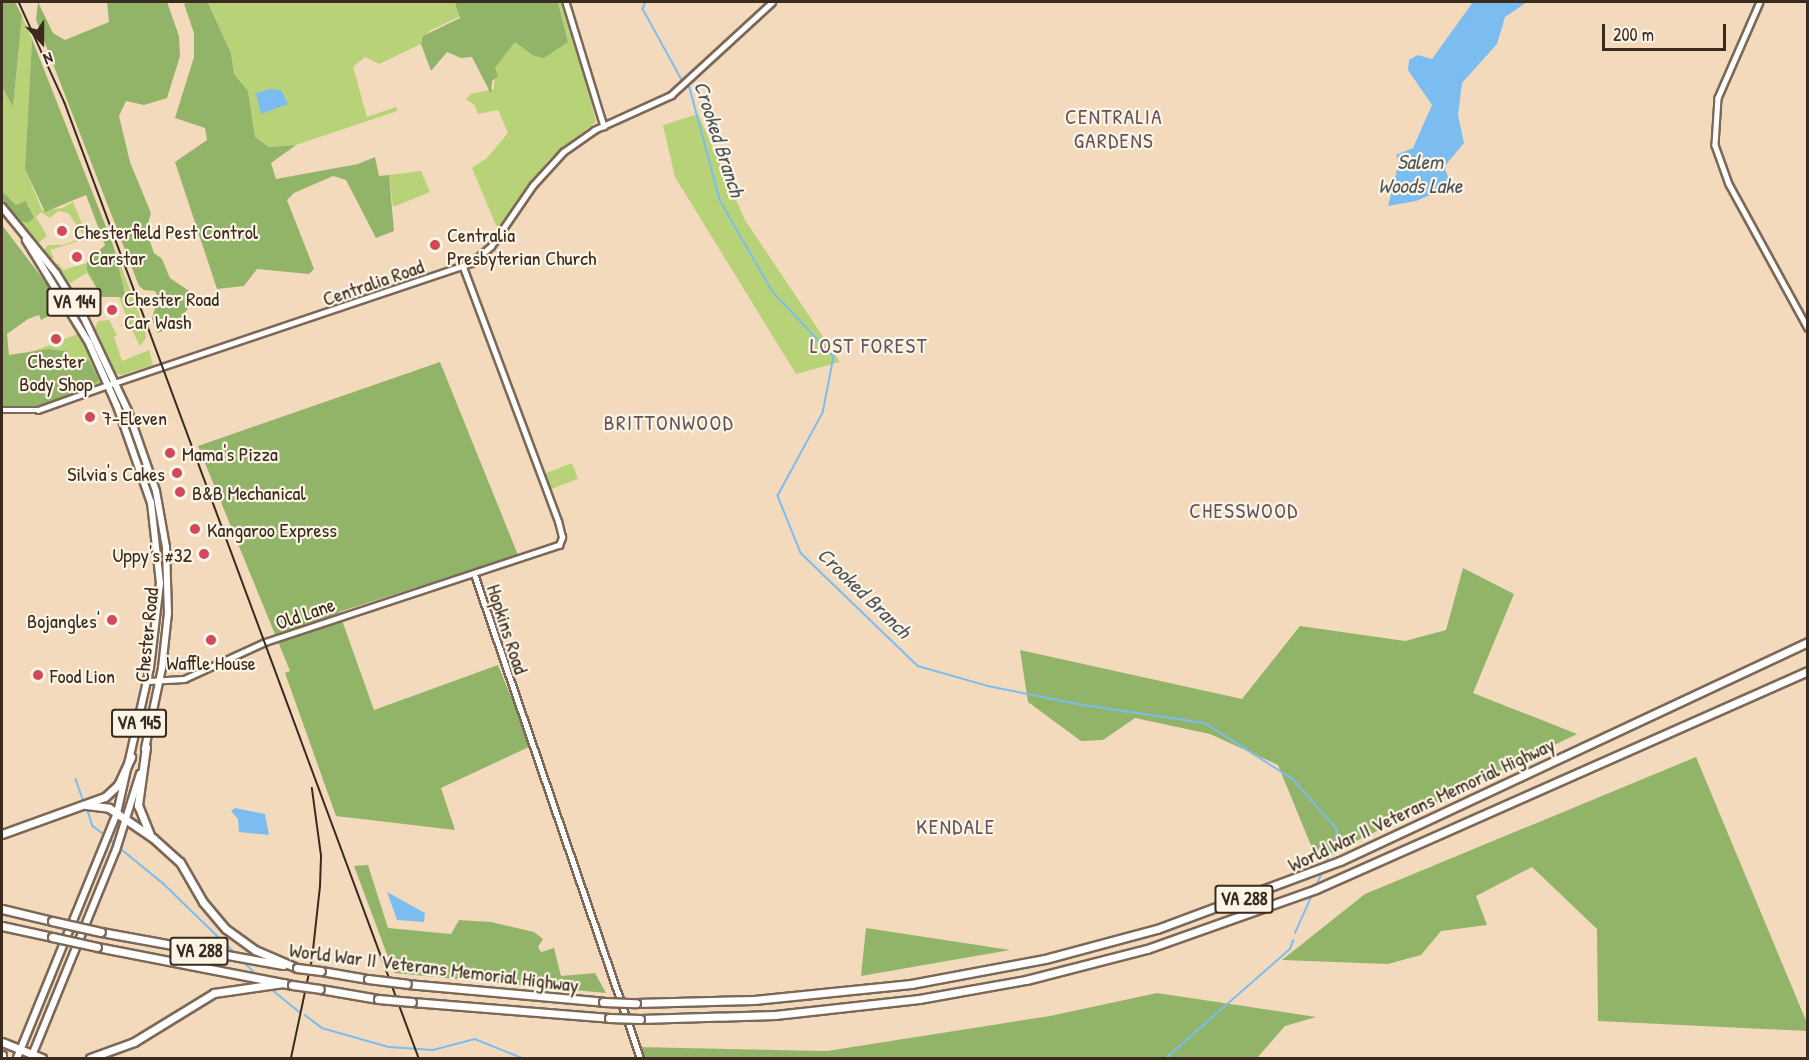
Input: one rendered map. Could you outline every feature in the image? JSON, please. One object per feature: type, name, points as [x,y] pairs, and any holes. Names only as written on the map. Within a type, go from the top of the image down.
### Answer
[{"type":"highway","name":"World War II Veterans Memorial Highway","points":[[2,909],[100,932],[297,968],[407,984],[603,1002],[754,1000],[911,984],[1045,959],[1156,929],[1340,861],[1808,642]]},
{"type":"highway","name":"World War II Veterans Memorial Highway","points":[[2,926],[51,938],[292,985],[378,999],[609,1018],[775,1015],[919,999],[1026,980],[1147,949],[1316,889],[1808,671]]},
{"type":"highway","points":[[146,747],[138,805],[144,825],[153,838]]},
{"type":"highway","points":[[2,834],[86,805],[114,790],[131,757]]},
{"type":"highway","points":[[86,805],[104,806],[153,838],[180,862],[203,902],[226,929],[255,950],[297,968]]},
{"type":"highway","points":[[90,1059],[134,1042],[214,993],[283,983]]},
{"type":"highway","points":[[2,1042],[31,1057],[42,1059]]},
{"type":"main road","name":"Centralia Road","points":[[108,385],[463,267],[491,246],[553,162],[578,140],[604,126],[654,106],[680,88],[772,2]]},
{"type":"main road","name":"Chester Road","points":[[2,207],[66,289],[116,382],[149,469],[163,522],[168,613],[160,682],[127,819],[31,1057]]},
{"type":"main road","name":"Chester Road","points":[[17,1059],[117,813],[148,681],[159,620],[157,537],[141,468],[108,385],[76,321],[20,230]]},
{"type":"main road","name":"Hopkins Road","points":[[463,267],[562,537],[554,549],[474,574],[640,1059]]},
{"type":"main road","name":"Old Lane","points":[[148,681],[160,682],[189,677],[265,642],[474,574]]},
{"type":"street","points":[[566,2],[604,126]]},
{"type":"street","points":[[1760,2],[1718,98],[1715,145],[1729,184],[1808,328]]},
{"type":"street","name":"Centralia Road","points":[[2,410],[38,410],[108,385]]},
{"type":"green space","points":[[2,2],[15,2],[22,16],[13,107],[2,87]]},
{"type":"green space","points":[[38,2],[53,33],[65,40],[109,22],[107,2],[167,2],[179,36],[180,56],[167,98],[144,105],[126,101],[119,116],[130,162],[151,213],[146,230],[154,253],[162,259],[170,278],[198,297],[181,317],[181,324],[157,333],[152,319],[158,297],[155,291],[144,290],[139,286],[36,20]]},
{"type":"green space","points":[[199,2],[455,2],[461,16],[429,31],[421,44],[379,64],[365,57],[353,67],[367,117],[396,107],[397,111],[296,145],[269,147],[255,137],[248,91],[234,74],[231,53],[208,3]]},
{"type":"green space","points":[[455,2],[558,2],[568,42],[544,58],[532,55],[515,42],[495,68],[498,76],[492,81],[491,94],[472,57],[461,58],[447,52],[431,71],[421,44],[423,36],[460,18]]},
{"type":"green space","points":[[558,2],[563,2],[573,31],[596,122],[548,160],[498,230],[472,168],[487,158],[508,133],[498,110],[478,114],[474,104],[466,100],[470,94],[494,89],[495,68],[515,42],[532,55],[568,42]]},
{"type":"green space","points":[[208,3],[231,53],[234,74],[248,91],[255,137],[269,147],[296,145],[271,163],[276,179],[358,164],[375,157],[379,176],[389,175],[394,231],[376,238],[346,180],[333,176],[294,193],[287,200],[314,269],[309,274],[257,269],[244,286],[217,289],[175,162],[207,140],[205,128],[175,118],[194,57],[194,33],[184,4]]},
{"type":"green space","points":[[22,16],[32,39],[25,169],[42,210],[62,208],[73,202],[88,238],[50,250],[54,258],[49,261],[44,250],[48,245],[63,245],[85,237],[68,213],[58,211],[50,218],[41,212],[36,217],[47,236],[37,244],[2,203],[8,208],[30,208],[28,204],[16,205],[2,191],[2,87],[13,107]]},
{"type":"green space","points":[[32,39],[112,242],[126,297],[102,297],[87,270],[87,262],[105,245],[86,195],[45,212],[25,169]]},
{"type":"green space","points":[[698,114],[745,220],[840,362],[796,374],[675,177],[663,125]]},
{"type":"green space","points":[[421,171],[430,192],[393,207],[389,175]]},
{"type":"green space","points":[[2,191],[16,205],[26,201],[34,218],[28,223],[21,221],[2,200]]},
{"type":"green space","points":[[2,225],[65,308],[41,320],[39,315],[28,319],[7,334],[9,355],[48,349],[66,351],[73,362],[89,360],[99,380],[89,390],[38,408],[2,408]]},
{"type":"green space","points":[[112,242],[145,330],[146,338],[140,346],[129,324],[119,326],[128,321],[119,297],[127,296],[114,262]]},
{"type":"green space","points":[[58,263],[63,270],[87,263],[100,294],[87,273],[67,285],[54,265]]},
{"type":"green space","points":[[109,320],[117,335],[114,337],[122,361],[149,350],[153,365],[122,375],[116,373],[95,328],[98,321]]},
{"type":"green space","points":[[80,333],[102,376],[101,384],[89,390],[98,380],[73,362],[66,351],[48,349],[29,353]]},
{"type":"green space","points":[[440,362],[518,555],[339,612],[374,710],[498,665],[531,746],[441,788],[455,830],[336,816],[285,673],[290,671],[198,446]]},
{"type":"green space","points":[[572,463],[578,479],[551,489],[545,473]]},
{"type":"green space","points":[[1463,568],[1514,594],[1473,693],[1577,734],[1317,860],[1278,765],[1210,734],[1135,718],[1103,740],[1081,741],[1028,702],[1020,650],[1242,699],[1300,626],[1405,641],[1446,630]]},
{"type":"green space","points":[[1696,757],[1807,1023],[1807,1031],[1598,1021],[1597,929],[1532,867],[1476,896],[1487,925],[1441,931],[1421,955],[1388,964],[1282,960],[1365,894]]},
{"type":"green space","points":[[368,865],[388,928],[451,934],[459,920],[491,922],[534,932],[543,939],[538,947],[541,952],[554,948],[561,976],[595,973],[606,993],[394,973],[354,866]]},
{"type":"green space","points":[[866,928],[1010,950],[861,976]]},
{"type":"green space","points":[[1157,993],[1316,1017],[1285,1026],[1257,1058],[640,1058],[636,1047],[827,1051],[1050,1016]]},
{"type":"water","name":"Salem Woods Lake","points":[[1473,2],[1527,2],[1505,17],[1497,44],[1462,83],[1458,115],[1464,143],[1444,167],[1452,186],[1416,201],[1388,206],[1399,162],[1396,155],[1413,148],[1432,105],[1408,70],[1409,60],[1418,55],[1432,59]]},
{"type":"water","points":[[270,89],[281,90],[288,104],[261,114],[256,93]]},
{"type":"water","points":[[235,808],[265,814],[269,835],[239,832],[238,819],[231,811]]},
{"type":"water","points":[[387,892],[425,913],[424,922],[397,920]]},
{"type":"waterway","name":"Crooked Branch","points":[[646,2],[643,9],[682,80]]},
{"type":"waterway","name":"Crooked Branch","points":[[686,83],[690,88],[720,200],[773,292],[834,357],[823,413],[778,496],[801,553],[918,666],[988,686],[1077,704],[1205,723],[1293,779],[1337,829],[1337,842],[1327,862]]},
{"type":"waterway","points":[[76,779],[84,802]]},
{"type":"waterway","points":[[87,808],[93,826],[105,835]]},
{"type":"waterway","points":[[110,839],[115,844]]},
{"type":"waterway","points":[[120,848],[164,884],[235,953]]},
{"type":"waterway","points":[[1317,884],[1322,873]]},
{"type":"waterway","points":[[1295,933],[1312,895]]},
{"type":"waterway","points":[[1166,1058],[1290,949],[1293,941]]},
{"type":"waterway","points":[[245,963],[257,975]]},
{"type":"waterway","points":[[270,988],[300,1012]]},
{"type":"waterway","points":[[305,1015],[322,1028],[389,1047],[433,1050],[475,1039],[522,1058]]},
{"type":"railway","points":[[19,2],[65,103],[419,1058]]},
{"type":"railway","points":[[291,1058],[312,959],[320,886],[321,856],[312,789]]},
{"type":"place","name":"Chesterfield Pest Control","points":[[62,231]]},
{"type":"place","name":"Centralia Presbyterian Church","points":[[435,245]]},
{"type":"place","name":"Carstar","points":[[77,257]]},
{"type":"place","name":"Chester Road Car Wash","points":[[112,310]]},
{"type":"place","name":"Chester Body Shop","points":[[56,339]]},
{"type":"place","name":"7-Eleven","points":[[90,417]]},
{"type":"place","name":"Mama's Pizza","points":[[170,453]]},
{"type":"place","name":"Silvia's Cakes","points":[[177,473]]},
{"type":"place","name":"B&B Mechanical","points":[[180,492]]},
{"type":"place","name":"Kangaroo Express","points":[[195,529]]},
{"type":"place","name":"Uppy's #32","points":[[204,554]]},
{"type":"place","name":"Bojangles'","points":[[112,620]]},
{"type":"place","name":"Waffle House","points":[[211,640]]},
{"type":"place","name":"Food Lion","points":[[38,675]]},
{"type":"district","name":"CENTRALIA GARDENS","points":[[1114,129]]},
{"type":"district","name":"LOST FOREST","points":[[869,346]]},
{"type":"district","name":"BRITTONWOOD","points":[[669,423]]},
{"type":"district","name":"CHESSWOOD","points":[[1244,511]]},
{"type":"district","name":"KENDALE","points":[[956,827]]}]
